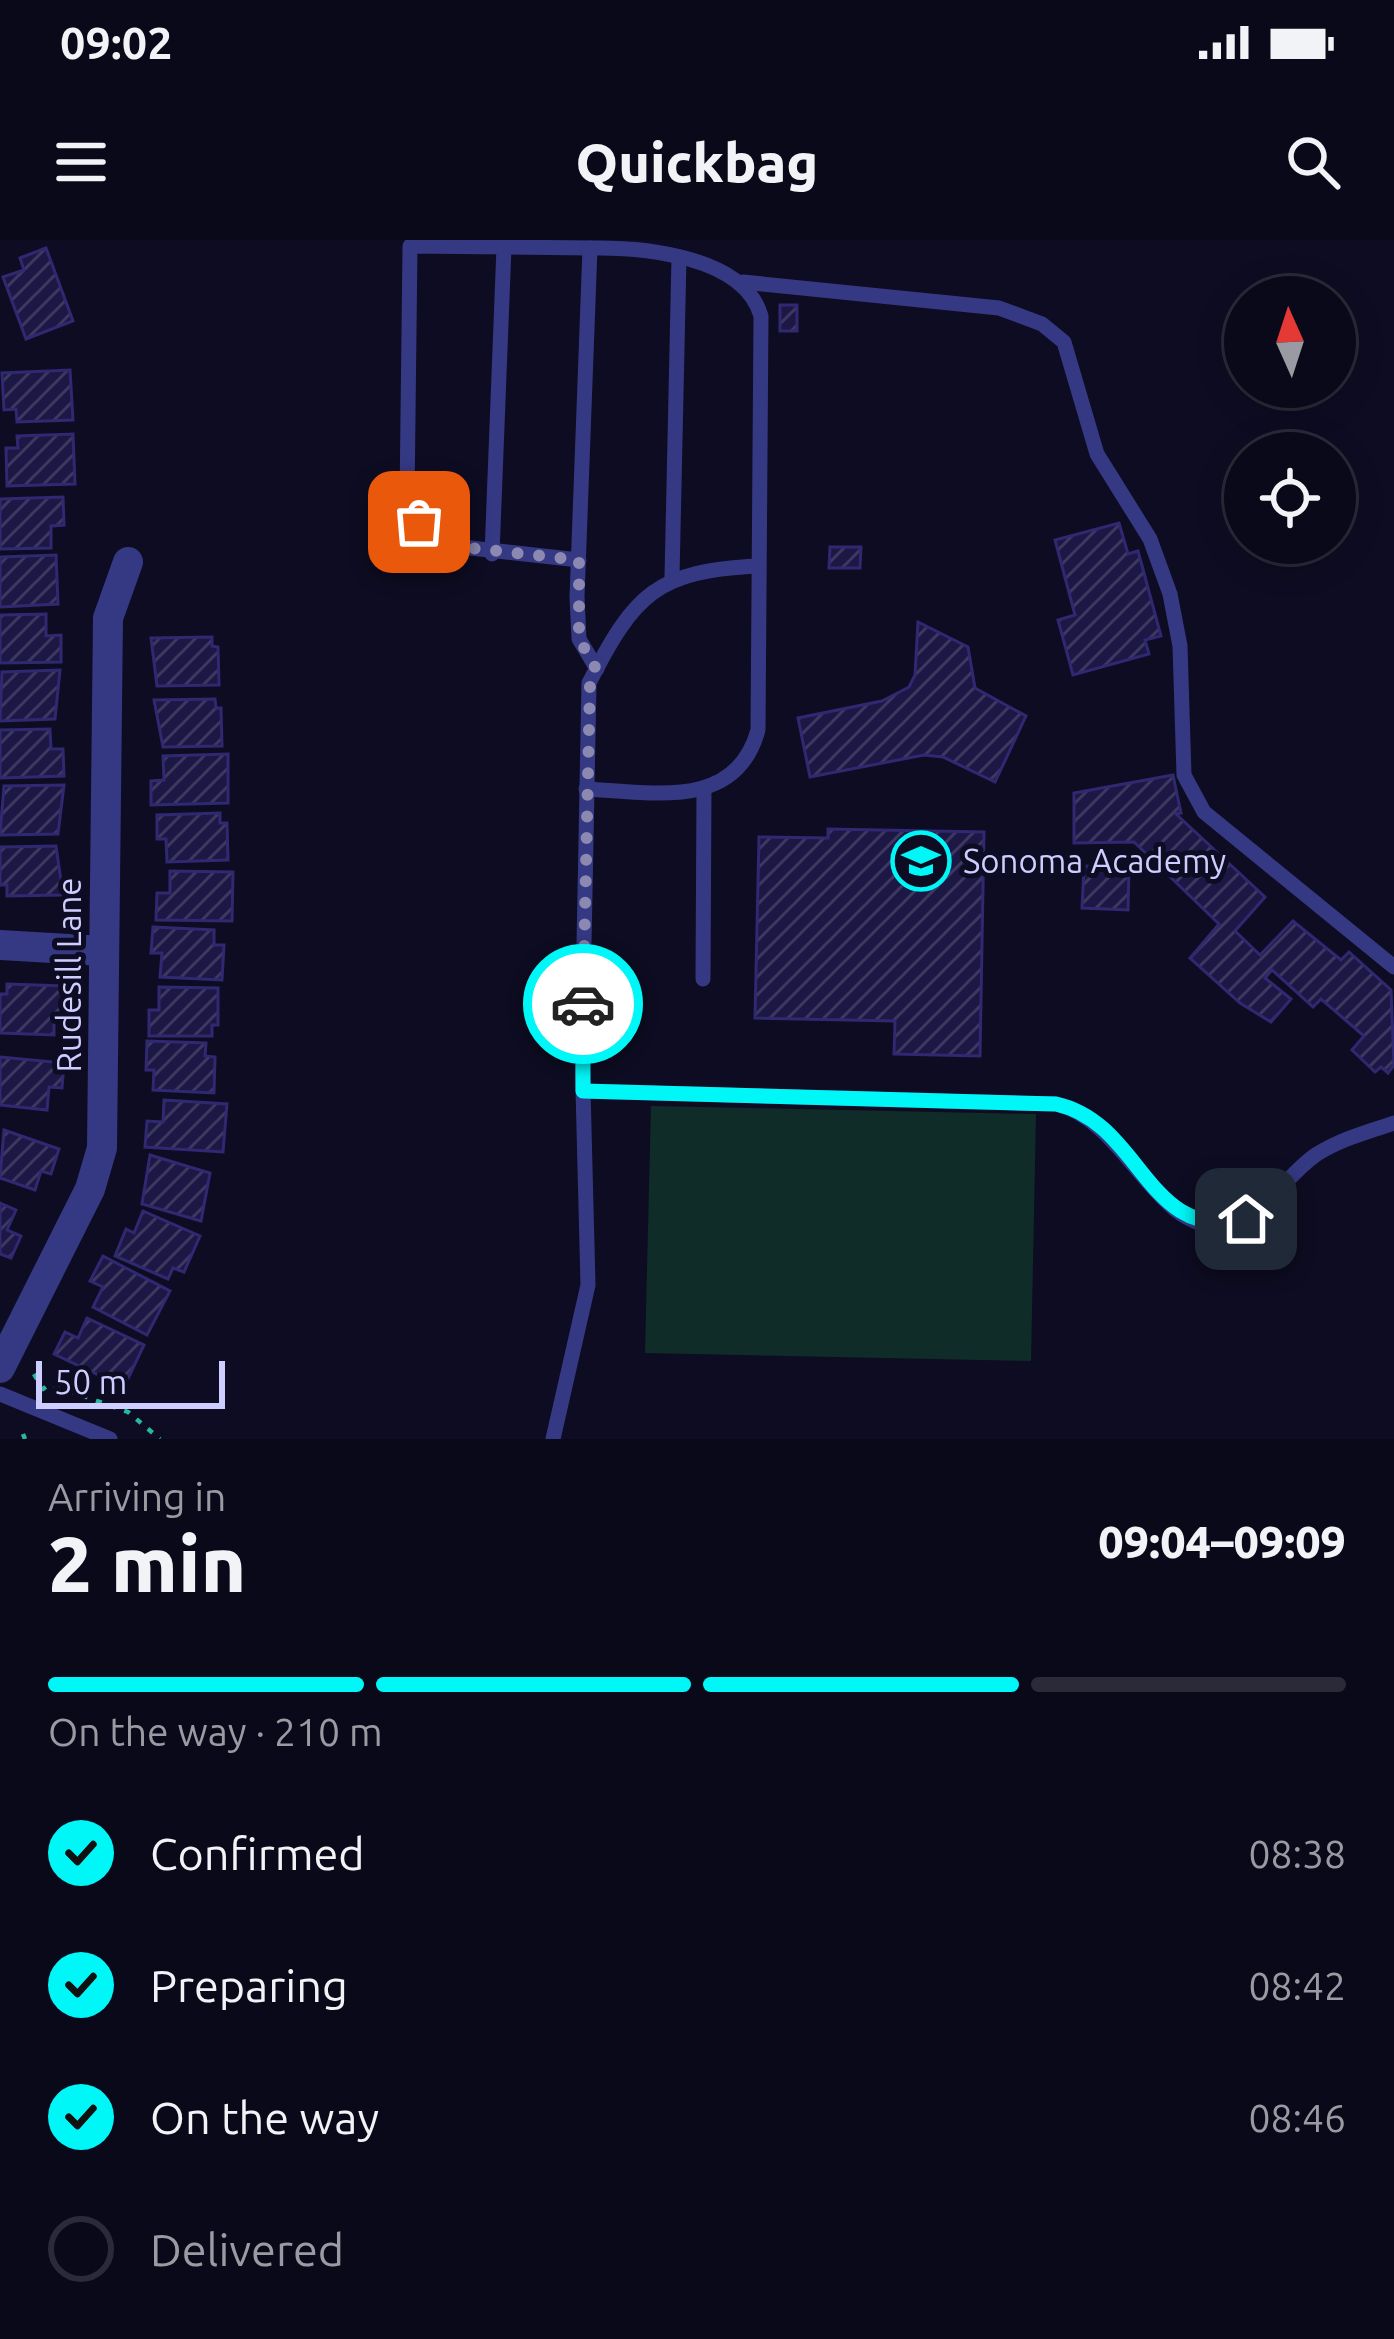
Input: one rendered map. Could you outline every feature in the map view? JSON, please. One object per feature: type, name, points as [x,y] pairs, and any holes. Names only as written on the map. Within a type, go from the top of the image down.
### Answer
[{"type":"street","name":"Rudesill Lane","points":[[0,1368],[90,1189],[102,1148],[107,618],[128,562]]},
{"type":"street","points":[[0,945],[103,951]]},
{"type":"lane","points":[[579,560],[492,554],[444,545],[419,522],[407,501],[410,246],[657,249],[742,282],[999,308],[1042,324],[1064,342],[1097,454],[1150,539],[1170,594],[1180,646],[1184,775],[1204,812],[1394,967]]},
{"type":"lane","points":[[492,554],[505,247]]},
{"type":"lane","points":[[590,248],[579,639],[596,669]]},
{"type":"lane","points":[[672,577],[679,257]]},
{"type":"lane","points":[[586,789],[665,793],[704,788],[731,778],[751,756],[758,730],[761,316],[756,298],[742,282]]},
{"type":"lane","points":[[553,1439],[588,1285],[583,1091],[590,683],[614,637],[672,577],[758,566]]},
{"type":"lane","points":[[703,979],[704,788]]},
{"type":"lane","points":[[583,1091],[1056,1104],[1081,1110],[1109,1131],[1179,1213],[1218,1226],[1246,1219],[1313,1156],[1345,1139],[1394,1123]]},
{"type":"lane","points":[[0,1394],[110,1439]]},
{"type":"path","points":[[34,1374],[43,1389],[50,1384],[128,1412],[160,1439]]},
{"type":"green space","points":[[651,1106],[1036,1114],[1031,1361],[645,1353]]},
{"type":"building","points":[[46,248],[73,321],[26,339],[3,277],[24,270],[20,258]]},
{"type":"building","points":[[780,305],[797,305],[797,331],[780,331]]},
{"type":"building","points":[[70,370],[73,420],[17,422],[16,409],[4,410],[2,373]]},
{"type":"building","points":[[73,434],[75,484],[7,486],[6,448],[18,448],[17,436]]},
{"type":"building","points":[[63,497],[64,525],[51,526],[51,548],[0,549],[0,499]]},
{"type":"building","points":[[1119,523],[1128,554],[1138,551],[1161,636],[1145,640],[1149,654],[1073,675],[1058,620],[1075,615],[1055,540]]},
{"type":"building","points":[[830,547],[861,547],[860,568],[829,568]]},
{"type":"building","points":[[56,555],[58,604],[0,607],[0,557]]},
{"type":"building","points":[[46,614],[46,636],[61,635],[61,662],[0,663],[0,615]]},
{"type":"building","points":[[918,622],[968,647],[975,688],[1026,716],[995,782],[943,757],[924,755],[810,777],[798,718],[882,701],[909,687],[915,675]]},
{"type":"building","points":[[212,637],[212,646],[218,647],[219,685],[157,686],[151,638]]},
{"type":"building","points":[[60,670],[55,719],[0,721],[2,672]]},
{"type":"building","points":[[215,699],[216,708],[221,708],[222,746],[163,747],[154,700]]},
{"type":"building","points":[[50,729],[51,749],[63,749],[64,776],[0,778],[0,730]]},
{"type":"building","points":[[228,754],[228,803],[151,805],[151,781],[164,780],[163,756]]},
{"type":"building","points":[[1173,775],[1181,813],[1176,814],[1265,897],[1235,931],[1260,955],[1293,921],[1341,960],[1349,952],[1391,990],[1394,1065],[1388,1073],[1381,1067],[1375,1072],[1352,1050],[1364,1036],[1321,999],[1313,1007],[1272,970],[1265,978],[1291,999],[1271,1022],[1240,1003],[1190,958],[1219,924],[1134,842],[1074,843],[1074,793]]},
{"type":"building","points":[[64,785],[58,834],[0,835],[4,786]]},
{"type":"building","points":[[220,813],[220,823],[227,823],[228,860],[167,862],[166,839],[157,839],[157,815]]},
{"type":"building","points":[[828,829],[984,832],[980,1056],[894,1054],[895,1021],[755,1018],[759,837],[828,838]]},
{"type":"building","points":[[56,846],[63,895],[7,896],[7,885],[0,885],[0,847]]},
{"type":"building","points":[[1084,866],[1129,868],[1128,910],[1082,908]]},
{"type":"building","points":[[170,871],[233,872],[232,921],[156,920],[157,893],[170,893]]},
{"type":"building","points":[[153,927],[214,930],[214,945],[224,945],[222,980],[160,977],[162,953],[151,953]]},
{"type":"building","points":[[7,984],[64,986],[63,1014],[54,1014],[54,1035],[0,1033],[0,994],[7,994]]},
{"type":"building","points":[[159,987],[218,988],[218,1025],[212,1025],[212,1036],[149,1036],[149,1010],[159,1010]]},
{"type":"building","points":[[147,1041],[206,1043],[205,1056],[215,1057],[214,1093],[153,1090],[154,1070],[146,1070]]},
{"type":"building","points":[[0,1057],[64,1063],[62,1088],[49,1087],[47,1110],[0,1105]]},
{"type":"building","points":[[164,1100],[227,1104],[223,1152],[145,1147],[147,1121],[163,1122]]},
{"type":"building","points":[[4,1130],[59,1149],[51,1174],[41,1171],[35,1190],[0,1178]]},
{"type":"building","points":[[150,1155],[210,1173],[201,1221],[142,1204]]},
{"type":"building","points":[[0,1203],[16,1210],[7,1230],[21,1236],[11,1258],[0,1254]]},
{"type":"building","points":[[143,1211],[200,1236],[184,1272],[173,1268],[168,1279],[115,1256],[126,1229],[134,1233]]},
{"type":"building","points":[[103,1256],[170,1291],[147,1335],[93,1307],[103,1287],[90,1281]]},
{"type":"building","points":[[87,1318],[144,1345],[124,1387],[54,1354],[65,1332],[78,1338]]},
{"type":"way so far","points":[[419,522],[444,545],[492,554],[579,560],[579,639],[596,669],[590,683],[583,1004]]},
{"type":"place","name":"Sonoma Academy","points":[[921,861]]},
{"type":"route","points":[[583,1004],[583,1091],[1056,1104],[1081,1110],[1109,1131],[1169,1205],[1190,1221],[1218,1226],[1246,1219]]}]
